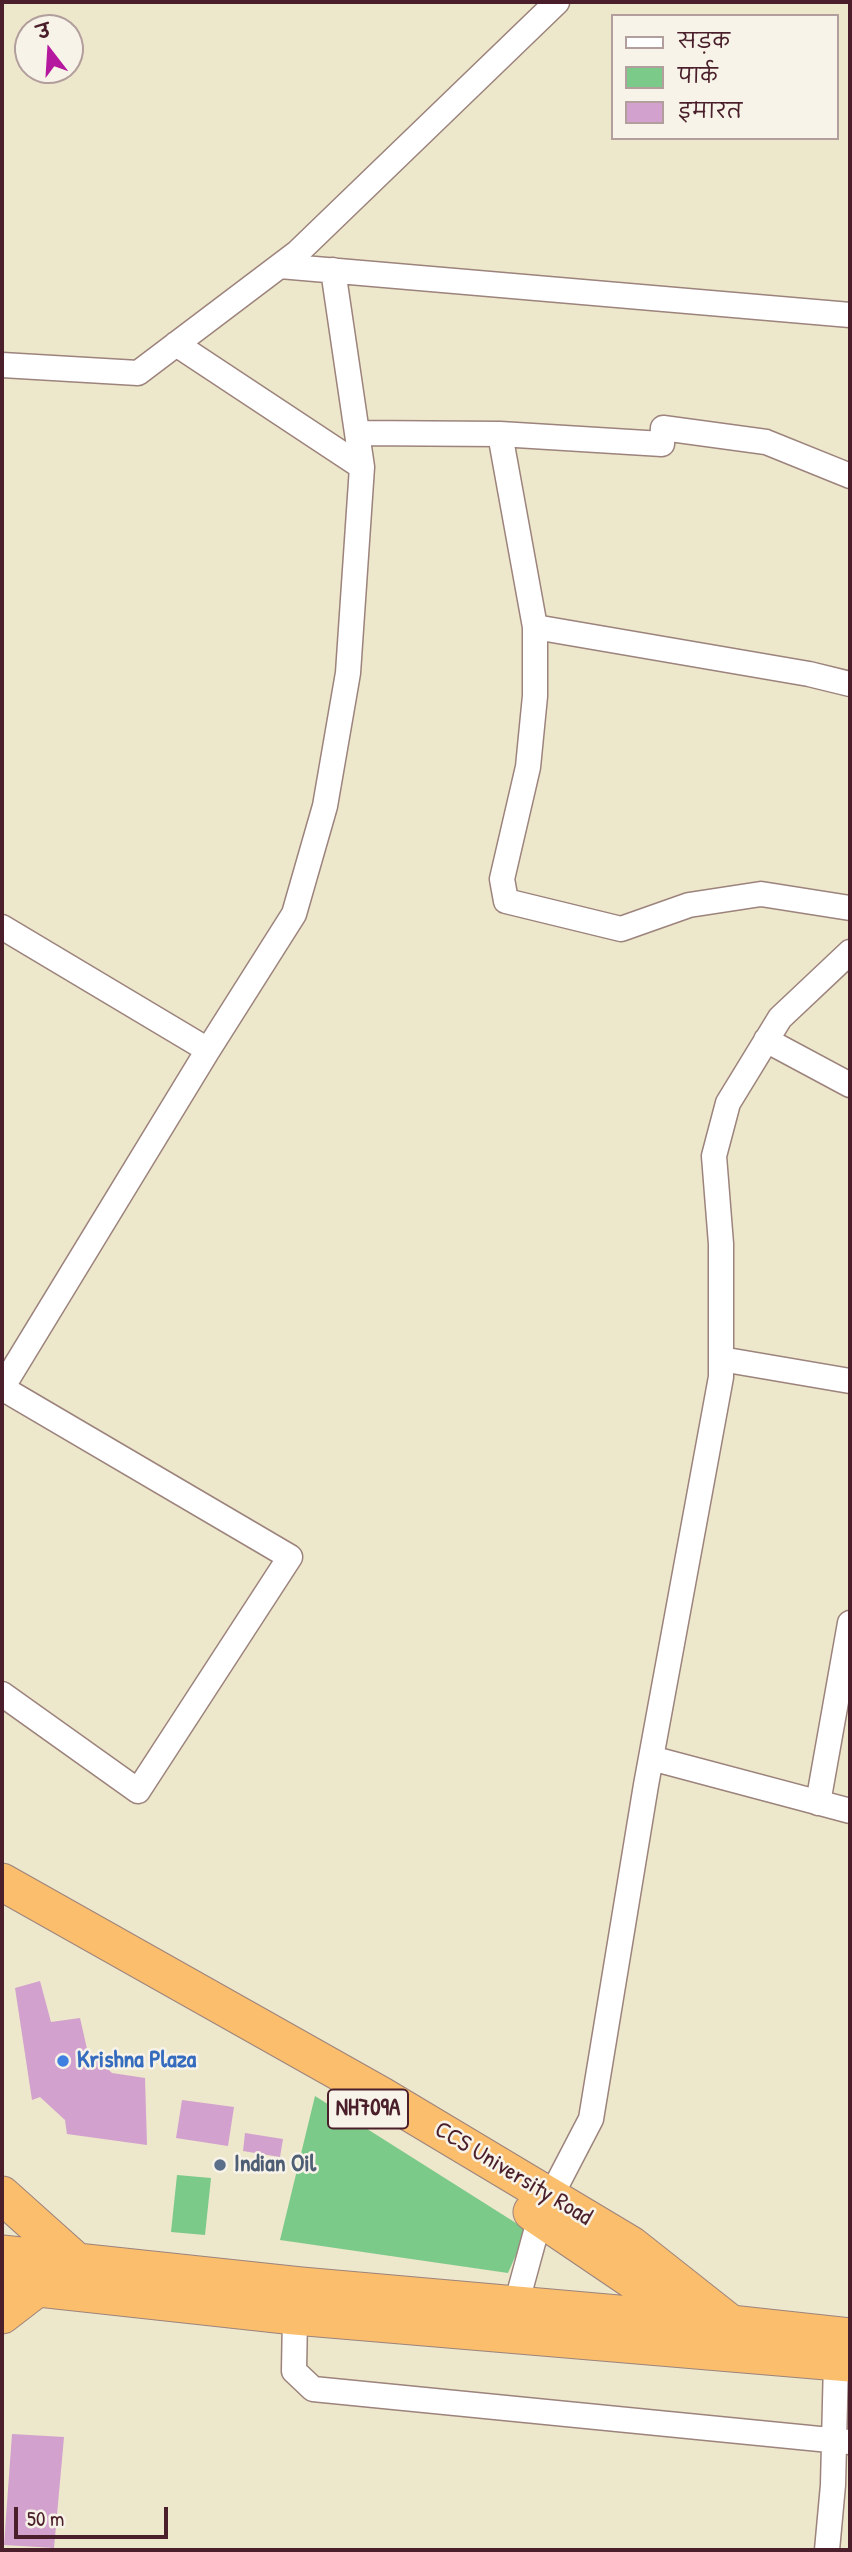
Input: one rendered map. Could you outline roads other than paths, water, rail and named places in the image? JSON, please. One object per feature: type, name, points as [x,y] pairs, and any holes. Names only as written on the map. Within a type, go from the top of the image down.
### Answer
[{"type":"highway","name":"CCS University Road","points":[[2,1882],[227,2017],[447,2155],[546,2207],[717,2337]]},
{"type":"highway","name":"CCS University Road","points":[[2,1905],[227,2017]]},
{"type":"highway","points":[[2,2195],[78,2263]]},
{"type":"highway","points":[[2,2254],[301,2286],[516,2305],[717,2337]]},
{"type":"highway","points":[[2,2284],[295,2316],[717,2337]]},
{"type":"highway","points":[[2,2315],[37,2288]]},
{"type":"highway","name":"NH709A","points":[[717,2337],[845,2354]]},
{"type":"street","points":[[2,365],[138,373],[298,252],[557,2]]},
{"type":"street","points":[[280,265],[850,316]]},
{"type":"street","points":[[2,1694],[138,1791],[290,1557],[2,1388],[294,914],[325,806],[348,673],[362,467],[333,270]]},
{"type":"street","points":[[176,344],[362,467]]},
{"type":"street","points":[[357,433],[500,434],[662,444],[663,428],[766,442],[850,476]]},
{"type":"street","points":[[500,434],[535,627],[535,695],[528,767],[502,879],[506,901],[621,929],[689,905],[761,894],[850,908]]},
{"type":"street","points":[[535,627],[809,674],[850,684]]},
{"type":"street","points":[[2,926],[208,1050]]},
{"type":"street","points":[[516,2305],[546,2207],[591,2119],[651,1758],[721,1377],[721,1244],[714,1156],[728,1103],[780,1018],[850,952]]},
{"type":"street","points":[[766,1040],[850,1085]]},
{"type":"street","points":[[721,1359],[850,1381]]},
{"type":"street","points":[[818,1803],[850,1623]]},
{"type":"street","points":[[651,1758],[850,1811]]},
{"type":"street","points":[[295,2316],[294,2371],[313,2389],[842,2442]]},
{"type":"street","points":[[827,2550],[842,2442],[845,2354]]},
{"type":"place","name":"Krishna Plaza","points":[[63,2061]]},
{"type":"place","name":"Indian Oil","points":[[220,2165]]}]
